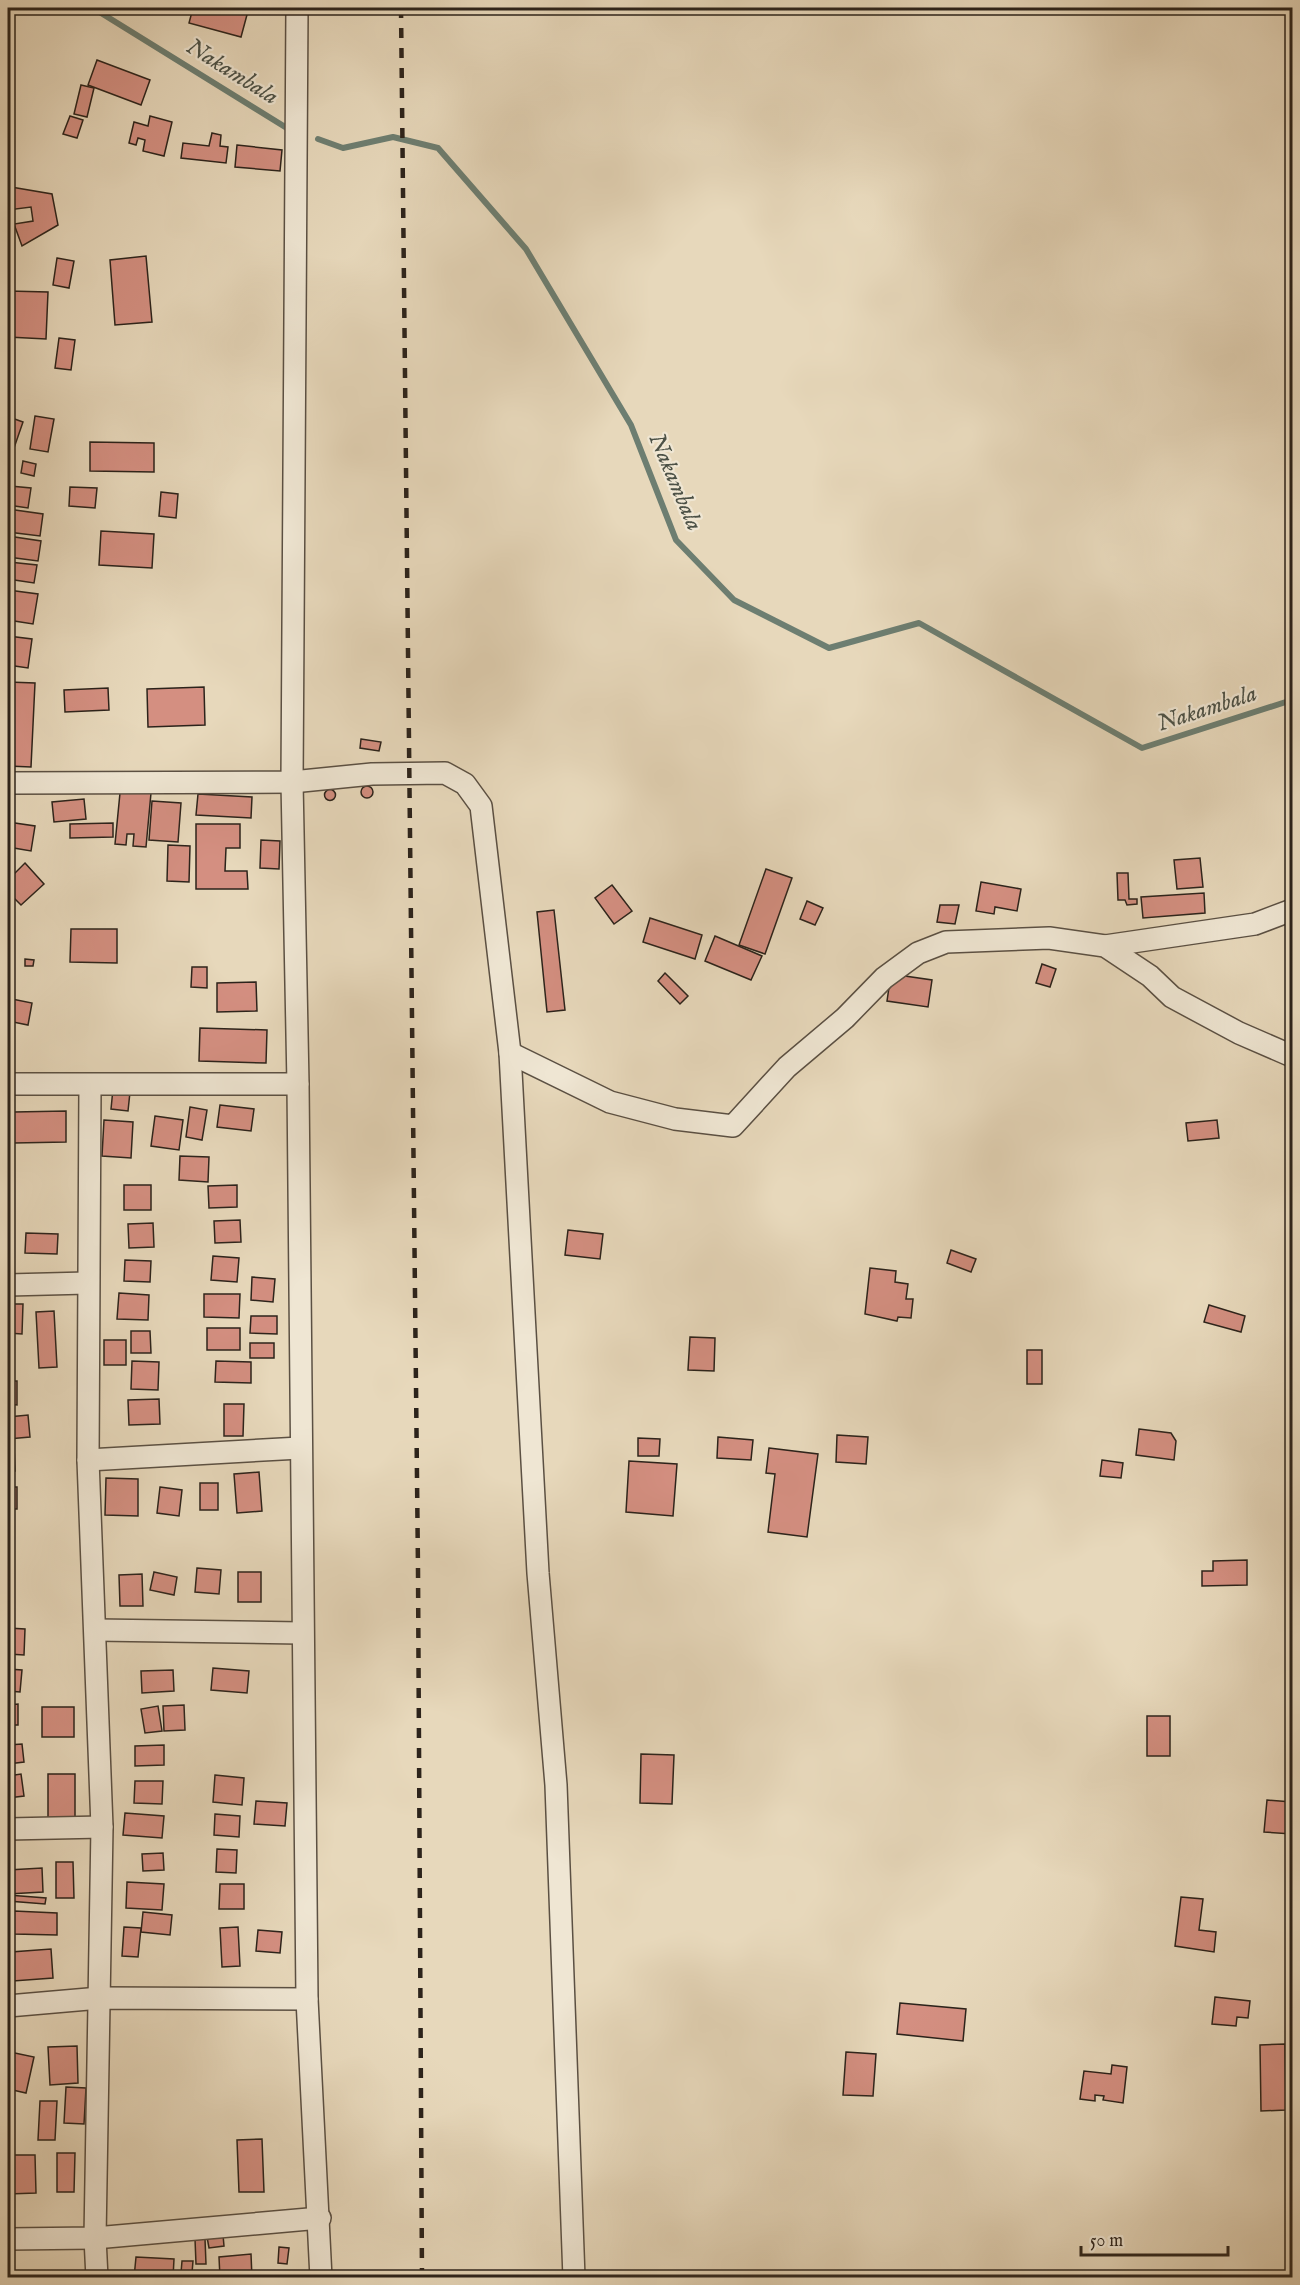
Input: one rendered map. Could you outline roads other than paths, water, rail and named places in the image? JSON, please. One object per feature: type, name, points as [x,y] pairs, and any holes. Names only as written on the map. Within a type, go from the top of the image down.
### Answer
[{"type":"street","points":[[297,8],[292,782],[298,1084],[301,1633],[307,1999],[320,2218],[321,2277]]},
{"type":"street","points":[[8,783],[292,782],[372,774],[445,773],[473,792],[481,806],[510,1053],[537,1549],[556,1785],[574,2277]]},
{"type":"street","points":[[510,1053],[610,1102],[675,1119],[733,1126],[787,1066],[845,1018],[884,978],[918,953],[946,942],[1049,938],[1105,946],[1255,924],[1293,910]]},
{"type":"street","points":[[1105,946],[1150,976],[1172,997],[1239,1032],[1293,1056]]},
{"type":"street","points":[[8,1084],[298,1084]]},
{"type":"street","points":[[90,1085],[87,1283],[88,1460],[102,1827],[95,2238],[97,2277]]},
{"type":"street","points":[[8,1285],[87,1283]]},
{"type":"street","points":[[88,1460],[300,1448]]},
{"type":"street","points":[[96,1630],[301,1633]]},
{"type":"street","points":[[8,1829],[102,1827]]},
{"type":"street","points":[[8,2006],[100,1998],[307,1999]]},
{"type":"street","points":[[8,2239],[95,2238],[320,2218]]},
{"type":"waterway","name":"Nakambala","points":[[93,8],[290,130]]},
{"type":"waterway","name":"Nakambala","points":[[318,139],[343,148],[393,137],[438,148],[526,249],[631,425],[676,540],[734,600],[829,648],[919,623],[1142,748],[1292,700]]},
{"type":"railway","points":[[401,8],[418,1569],[422,2278]]}]
